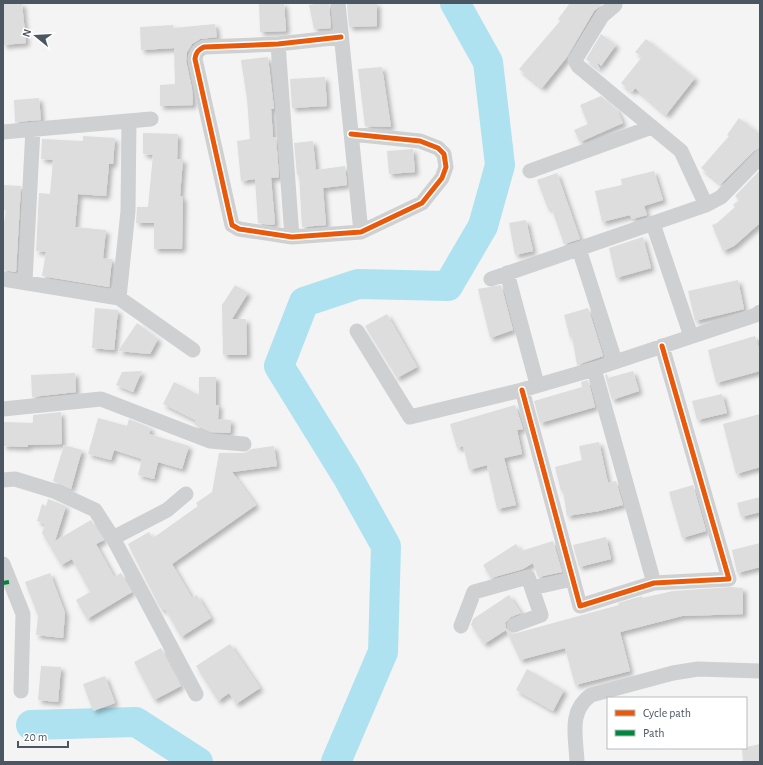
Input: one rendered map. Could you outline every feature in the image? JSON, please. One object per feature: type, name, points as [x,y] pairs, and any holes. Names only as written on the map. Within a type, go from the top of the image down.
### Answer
[{"type":"street","points":[[338,3],[361,232]]},
{"type":"street","points":[[615,5],[602,16],[575,60],[578,66],[681,151],[706,205]]},
{"type":"street","points":[[341,37],[278,44],[204,47],[199,49],[196,54],[195,59],[232,225],[239,229],[292,237],[361,232],[422,203],[442,178],[446,167],[444,154],[438,148],[420,141],[351,134]]},
{"type":"street","points":[[278,44],[292,237]]},
{"type":"street","points":[[3,132],[151,119]]},
{"type":"street","points":[[119,298],[128,211],[129,120]]},
{"type":"street","points":[[530,171],[652,127]]},
{"type":"street","points":[[25,281],[33,129]]},
{"type":"street","points":[[491,278],[706,205],[721,197],[760,157]]},
{"type":"street","points":[[653,224],[691,336]]},
{"type":"street","points":[[579,249],[615,361]]},
{"type":"street","points":[[508,273],[537,384]]},
{"type":"street","points":[[3,279],[25,281],[119,298],[193,350]]},
{"type":"street","points":[[357,331],[410,417],[522,390],[537,384],[594,369],[691,336],[759,318]]},
{"type":"street","points":[[522,390],[580,606],[654,584],[729,579],[662,346]]},
{"type":"street","points":[[594,369],[654,584]]},
{"type":"street","points":[[3,409],[101,400],[210,441],[244,444]]},
{"type":"street","points":[[3,480],[15,479],[54,491],[95,510],[114,538],[196,694]]},
{"type":"street","points":[[114,538],[167,510],[186,494]]},
{"type":"street","points":[[3,564],[23,614],[21,691]]},
{"type":"street","points":[[461,626],[474,592],[528,577],[541,615],[514,625]]},
{"type":"street","points":[[532,588],[572,579]]},
{"type":"street","points":[[577,762],[576,714],[583,701],[591,695],[673,673],[698,669],[760,671]]},
{"type":"building","points":[[3,3],[22,3],[26,43],[3,45]]},
{"type":"building","points":[[259,3],[284,3],[286,31],[260,32]]},
{"type":"building","points":[[329,3],[331,28],[314,29],[309,5]]},
{"type":"building","points":[[347,3],[377,3],[377,26],[349,27]]},
{"type":"building","points":[[570,3],[603,3],[594,11],[567,57],[542,88],[519,69],[560,21],[558,19]]},
{"type":"building","points":[[215,24],[217,37],[200,39],[192,44],[187,52],[186,61],[192,89],[193,105],[160,106],[160,85],[175,84],[174,48],[141,50],[140,27],[173,25],[173,28]]},
{"type":"building","points":[[601,34],[616,45],[601,66],[597,62],[600,70],[586,59]]},
{"type":"building","points":[[646,39],[695,78],[666,115],[635,88],[632,92],[621,83],[642,57],[635,52]]},
{"type":"building","points":[[268,57],[274,109],[271,109],[273,137],[276,137],[279,177],[271,178],[275,224],[271,225],[258,223],[255,179],[241,181],[237,141],[250,139],[247,99],[241,60]]},
{"type":"building","points":[[382,67],[391,127],[365,126],[358,69]]},
{"type":"building","points":[[325,77],[327,106],[292,108],[290,79]]},
{"type":"building","points":[[601,96],[617,110],[623,123],[580,142],[574,130],[588,124],[580,105]]},
{"type":"building","points":[[39,98],[41,120],[15,122],[14,100]]},
{"type":"building","points":[[739,118],[760,134],[760,148],[754,151],[721,184],[701,168],[729,136],[727,135]]},
{"type":"building","points":[[143,133],[178,134],[177,159],[183,159],[180,196],[183,197],[182,249],[154,249],[154,223],[136,223],[137,207],[148,207],[153,155],[143,154]]},
{"type":"building","points":[[83,136],[115,138],[113,164],[109,164],[106,196],[78,194],[75,227],[106,230],[103,258],[112,259],[109,287],[42,276],[46,252],[36,251],[39,193],[50,194],[53,160],[41,159],[42,139],[83,141]]},
{"type":"building","points":[[313,141],[316,170],[345,166],[347,185],[323,188],[326,225],[302,227],[299,175],[297,175],[294,143]]},
{"type":"building","points":[[413,149],[415,172],[389,174],[387,151]]},
{"type":"building","points":[[760,170],[760,223],[734,246],[723,251],[712,225],[717,223],[735,207],[733,205],[739,200],[735,196]]},
{"type":"building","points":[[654,171],[663,200],[644,206],[647,215],[632,219],[630,215],[602,222],[595,191],[622,185],[621,179]]},
{"type":"building","points":[[557,173],[580,239],[564,244],[551,207],[548,209],[537,180]]},
{"type":"building","points":[[3,185],[21,186],[16,272],[3,270],[3,229],[6,210],[3,209]]},
{"type":"building","points":[[526,220],[533,251],[515,255],[509,223]]},
{"type":"building","points":[[643,237],[651,268],[616,278],[609,248]]},
{"type":"building","points":[[738,280],[744,309],[695,321],[688,291]]},
{"type":"building","points":[[235,285],[248,293],[232,319],[246,319],[247,355],[223,355],[222,305]]},
{"type":"building","points":[[501,285],[513,330],[490,338],[478,289]]},
{"type":"building","points":[[95,308],[118,310],[114,350],[92,348]]},
{"type":"building","points":[[588,308],[603,356],[577,365],[572,337],[570,338],[564,315]]},
{"type":"building","points":[[387,314],[417,367],[397,378],[365,326]]},
{"type":"building","points":[[137,323],[158,339],[150,354],[118,351]]},
{"type":"building","points":[[755,336],[760,352],[760,371],[716,383],[708,350]]},
{"type":"building","points":[[142,371],[133,392],[116,385],[122,372]]},
{"type":"building","points":[[633,371],[639,391],[612,400],[605,375],[607,374],[608,378]]},
{"type":"building","points":[[75,373],[76,392],[32,397],[31,375]]},
{"type":"building","points":[[199,377],[216,377],[216,405],[219,405],[218,419],[231,420],[230,433],[211,432],[195,425],[195,420],[163,404],[174,382],[199,395]]},
{"type":"building","points":[[588,380],[595,407],[540,423],[534,401],[582,387],[581,382]]},
{"type":"building","points":[[722,394],[727,413],[697,420],[692,401]]},
{"type":"building","points":[[515,405],[523,429],[517,430],[522,454],[504,458],[516,505],[497,509],[487,465],[469,470],[463,446],[457,448],[450,424]]},
{"type":"building","points":[[61,412],[62,444],[28,445],[28,447],[3,446],[3,422],[33,423],[33,415]]},
{"type":"building","points":[[760,414],[760,467],[736,474],[723,424]]},
{"type":"building","points":[[98,418],[127,426],[129,419],[151,428],[149,434],[189,446],[182,469],[158,462],[154,479],[138,475],[142,459],[114,450],[111,460],[88,454]]},
{"type":"building","points":[[599,442],[608,483],[616,481],[623,505],[599,511],[567,516],[563,491],[561,491],[555,467],[582,460],[579,446]]},
{"type":"building","points":[[64,445],[82,450],[71,489],[53,481]]},
{"type":"building","points":[[274,446],[277,466],[232,472],[256,505],[172,564],[192,598],[197,595],[211,618],[181,637],[165,609],[162,610],[158,604],[128,544],[149,532],[153,538],[198,506],[196,503],[212,492],[219,453],[244,453],[252,449]]},
{"type":"building","points":[[693,485],[706,531],[682,538],[669,492]]},
{"type":"building","points":[[760,497],[760,512],[741,517],[737,503]]},
{"type":"building","points":[[48,499],[66,506],[55,541],[91,520],[104,540],[96,544],[114,577],[121,573],[132,592],[87,619],[76,600],[90,592],[72,559],[61,565],[42,533],[45,524],[37,521],[42,504],[46,506]]},
{"type":"building","points":[[606,537],[611,559],[579,567],[573,545]]},
{"type":"building","points":[[553,541],[562,572],[538,577],[533,563],[523,569],[491,578],[483,565],[516,544],[521,551]]},
{"type":"building","points":[[760,543],[760,567],[737,573],[732,550]]},
{"type":"building","points":[[50,573],[65,613],[63,638],[36,635],[38,616],[25,582]]},
{"type":"building","points":[[731,587],[743,588],[743,614],[682,616],[620,632],[630,671],[575,685],[565,648],[520,660],[506,630],[484,644],[471,625],[473,619],[509,595],[521,613],[511,617],[505,623],[506,628],[513,634],[619,605],[618,603],[642,596],[642,598],[673,591]]},
{"type":"building","points":[[230,644],[260,688],[236,704],[229,693],[218,701],[196,666]]},
{"type":"building","points":[[161,648],[181,686],[154,700],[134,662]]},
{"type":"building","points":[[41,666],[61,667],[58,702],[38,700]]},
{"type":"building","points":[[527,669],[564,690],[553,711],[516,690]]},
{"type":"building","points":[[105,676],[115,703],[93,711],[83,684]]},
{"type":"building","points":[[760,744],[760,762],[743,762],[742,749],[747,749],[747,747]]},
{"type":"waterway","points":[[336,762],[383,652],[386,546],[347,476],[279,366],[304,302],[358,284],[448,286],[483,226],[500,165],[488,62],[455,3]]},
{"type":"waterway","points":[[31,725],[136,722],[198,762]]},
{"type":"marked path","points":[[3,583],[9,582]]},
{"type":"cycle path","points":[[341,37],[278,44],[204,47],[197,53],[195,59],[232,225],[239,229],[292,237],[361,232],[422,203],[442,178],[446,167],[444,154],[438,148],[420,141],[351,134]]},
{"type":"cycle path","points":[[522,390],[580,606],[654,583],[729,579],[662,346]]}]
